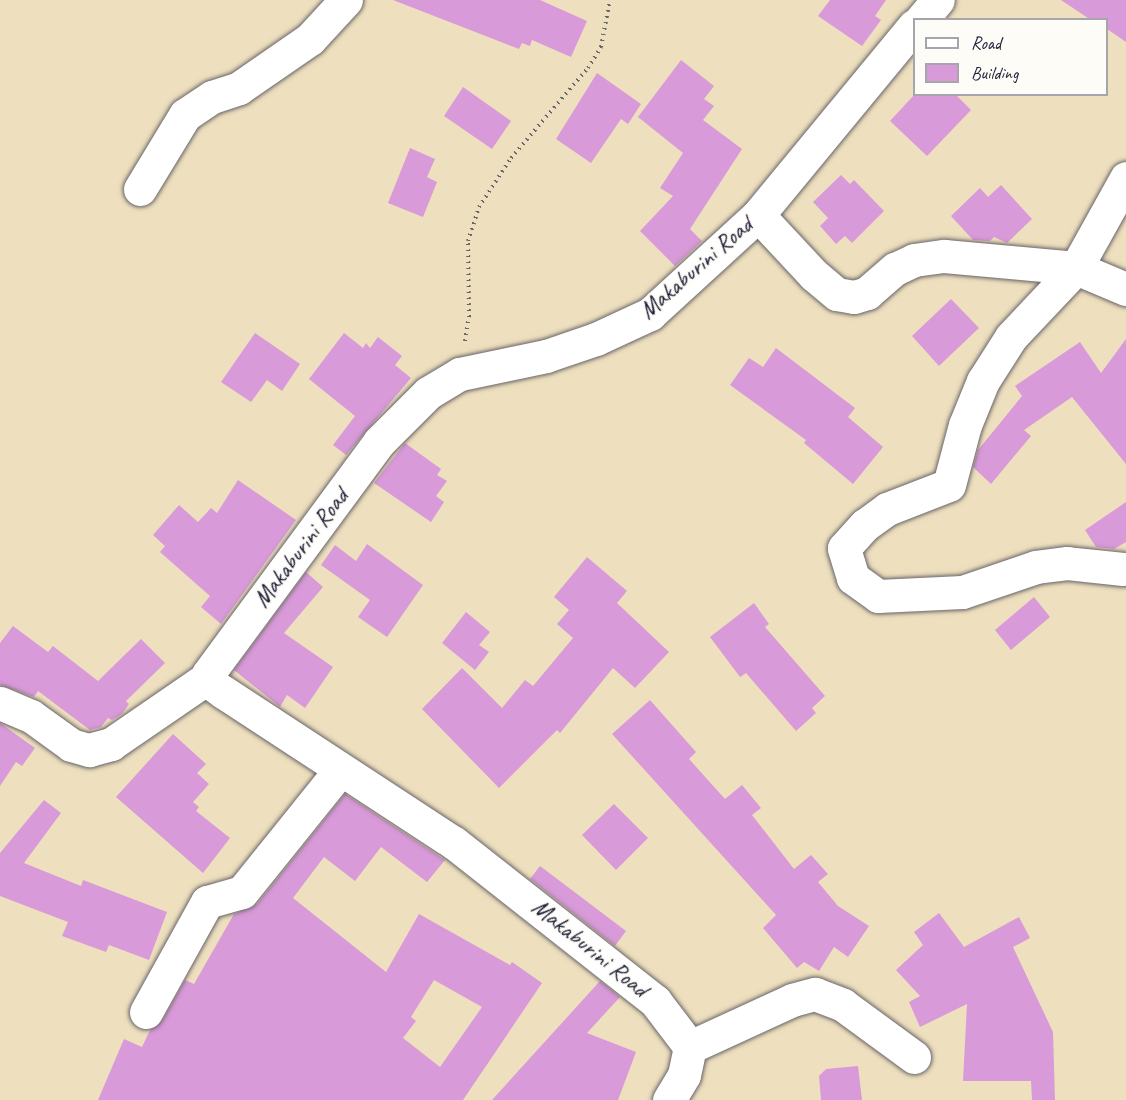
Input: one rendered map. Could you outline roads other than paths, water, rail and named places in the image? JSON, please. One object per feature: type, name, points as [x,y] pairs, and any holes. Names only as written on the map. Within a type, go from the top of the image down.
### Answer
[{"type":"street","points":[[140,189],[185,115],[212,97],[239,88],[310,39],[346,0]]},
{"type":"street","points":[[923,18],[938,0]]},
{"type":"street","name":"Makaburini Road","points":[[690,1047],[680,1028],[655,1001],[531,900],[398,804],[340,770],[223,692],[207,678],[214,662],[315,532],[379,442],[428,393],[460,374],[546,356],[596,339],[650,314],[758,215],[913,28]]},
{"type":"street","points":[[1123,569],[1067,563],[1036,567],[962,592],[878,596],[853,578],[844,550],[866,525],[887,509],[949,485],[965,425],[983,381],[1011,337],[1076,268],[1126,178]]},
{"type":"street","points":[[758,215],[814,275],[837,294],[854,297],[867,293],[895,268],[915,260],[944,256],[1076,268],[1126,290]]},
{"type":"street","points":[[0,703],[31,716],[71,745],[98,749],[207,678]]},
{"type":"street","points":[[147,1012],[207,902],[242,892],[340,770]]},
{"type":"street","points":[[669,1100],[684,1075],[690,1047],[792,1000],[815,994],[843,1005],[914,1057]]}]
